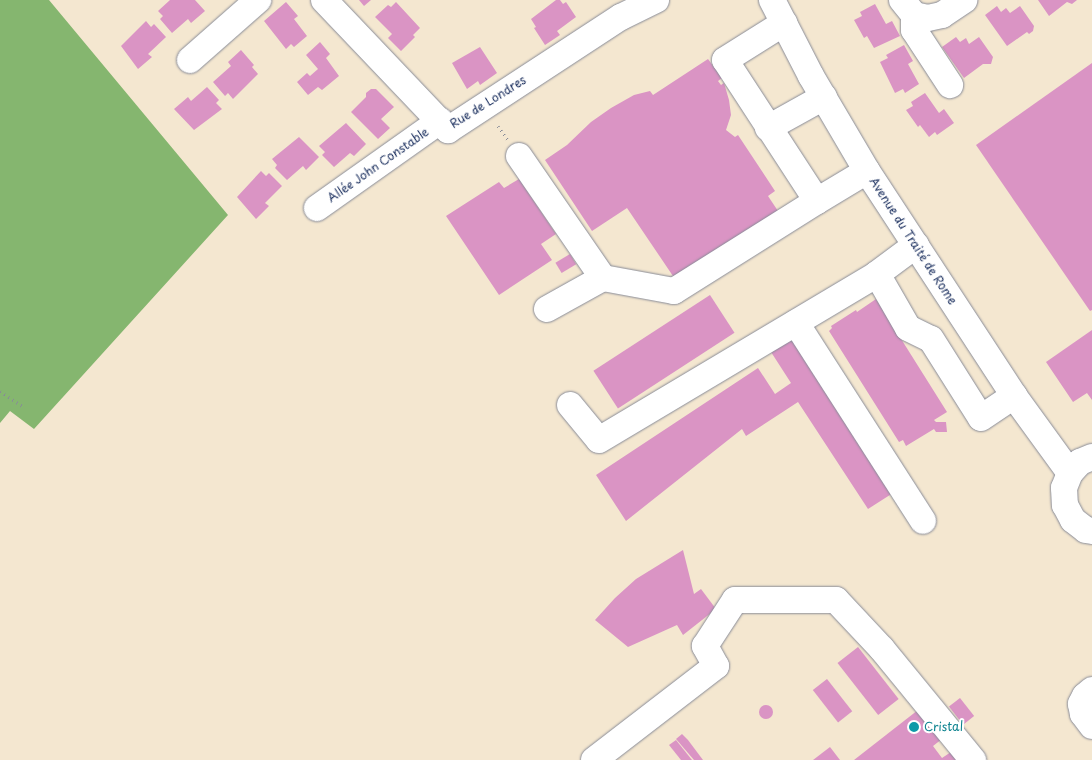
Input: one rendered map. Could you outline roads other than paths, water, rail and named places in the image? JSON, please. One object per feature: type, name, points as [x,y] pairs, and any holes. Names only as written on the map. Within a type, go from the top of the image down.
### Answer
[{"type":"street","points":[[190,60],[258,0]]},
{"type":"street","name":"Rue de Londres","points":[[324,0],[448,130],[484,107],[615,8],[656,0]]},
{"type":"street","name":"Avenue du Traité de Rome","points":[[772,0],[824,97],[867,171],[1014,396],[1070,473]]},
{"type":"street","points":[[908,7],[928,18],[942,15],[964,0]]},
{"type":"street","points":[[908,7],[914,30],[950,85]]},
{"type":"street","points":[[784,23],[725,60],[817,201]]},
{"type":"street","points":[[768,128],[824,97]]},
{"type":"street","name":"Allée John Constable","points":[[316,208],[440,121]]},
{"type":"street","points":[[519,156],[603,278]]},
{"type":"street","points":[[547,309],[603,278],[674,291],[867,171]]},
{"type":"street","points":[[570,405],[599,440],[877,274],[916,245]]},
{"type":"street","points":[[877,274],[908,328],[931,338],[981,418],[1014,396]]},
{"type":"street","points":[[796,323],[923,521]]},
{"type":"street","points":[[1092,457],[1080,462],[1070,473],[1064,488],[1065,505],[1073,520],[1086,530],[1092,531]]},
{"type":"street","points":[[594,760],[716,666],[705,646],[735,600],[836,600],[882,649],[974,760]]},
{"type":"street","points":[[1092,690],[1085,696],[1081,704],[1083,714],[1092,726]]},
{"type":"place","name":"Cristal","points":[[914,727]]}]
